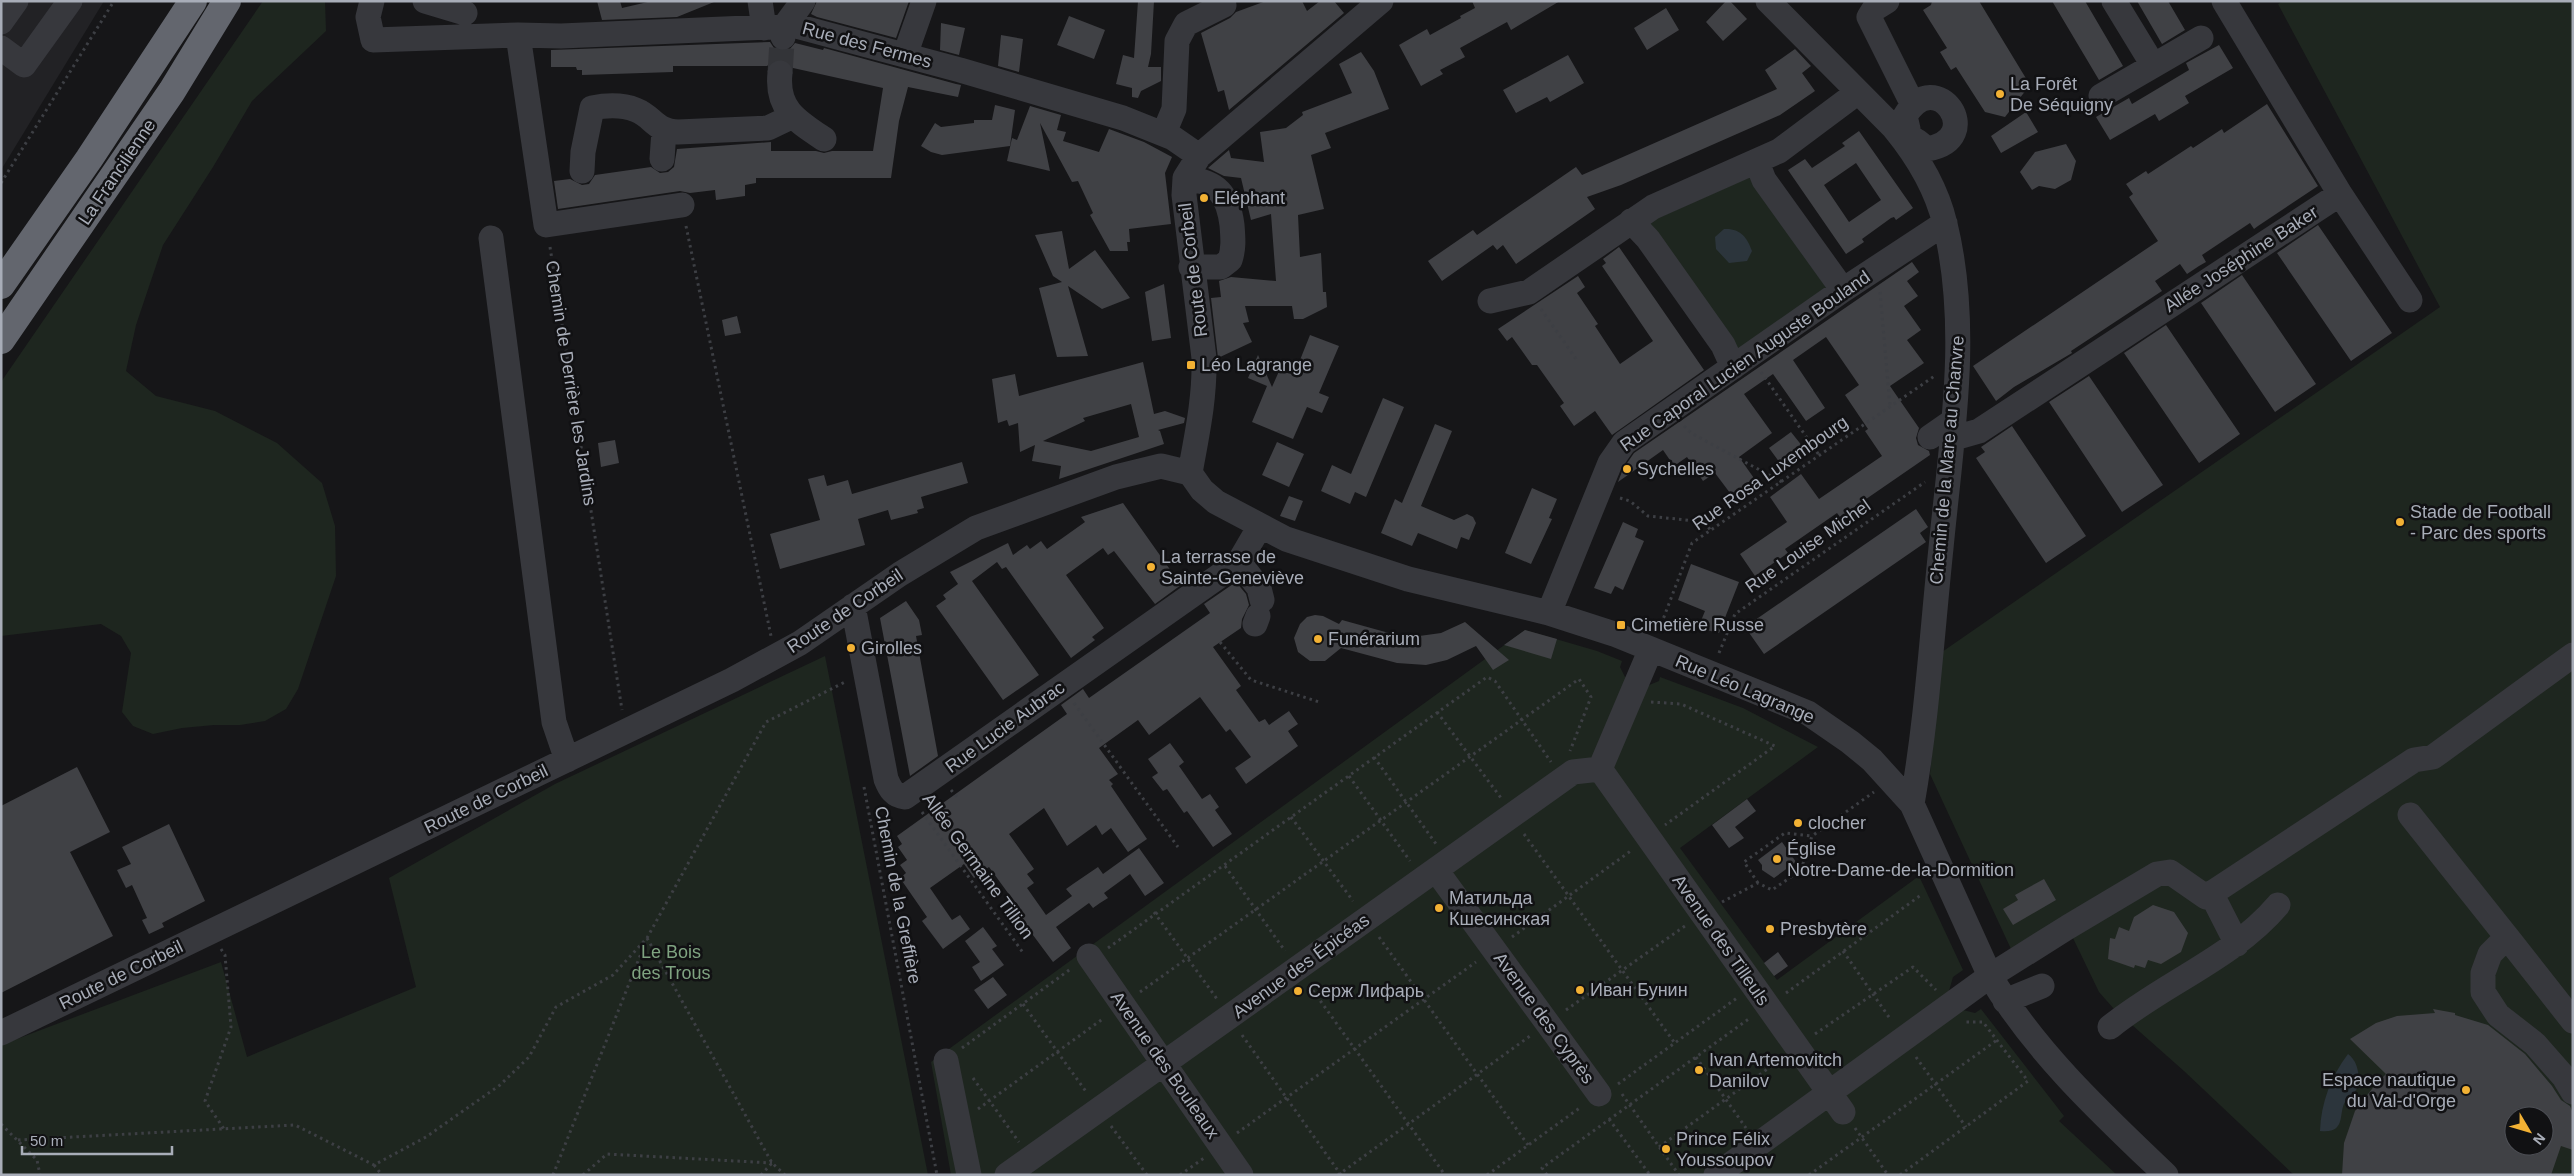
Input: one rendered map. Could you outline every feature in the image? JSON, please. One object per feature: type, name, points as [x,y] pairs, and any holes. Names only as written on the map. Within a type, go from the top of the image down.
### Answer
[{"type":"highway","name":"La Francilienne","points":[[1,286],[94,151],[193,1]]},
{"type":"highway","name":"La Francilienne","points":[[1,340],[172,91],[227,1]]},
{"type":"highway","points":[[172,91],[212,56],[247,1]]},
{"type":"street","points":[[1,22],[16,1]]},
{"type":"street","points":[[1,48],[24,65],[70,1]]},
{"type":"street","name":"Rue des Fermes","points":[[372,1],[368,17],[373,40],[468,39],[518,35],[776,32],[796,26],[905,55],[1123,118],[1164,133],[1199,156]]},
{"type":"street","points":[[425,1],[470,7],[468,39]]},
{"type":"street","points":[[760,1],[776,32],[803,1]]},
{"type":"street","points":[[905,55],[924,1]]},
{"type":"street","name":"Route de Corbeil","points":[[1,1033],[775,658],[948,544],[998,519],[1116,477],[1144,470],[1161,466],[1190,473],[1202,414],[1204,358],[1191,267],[1184,196],[1185,178],[1199,156],[1381,1]]},
{"type":"street","name":"Chemin de la Mare au Chanvre","points":[[1768,1],[1904,141],[1931,186],[1945,223],[1955,290],[1958,331],[1957,361],[1945,432],[1948,465],[1921,748],[1912,804]]},
{"type":"street","points":[[1887,1],[1874,9],[1869,17],[1912,104]]},
{"type":"street","points":[[2114,1],[2153,65]]},
{"type":"street","points":[[2224,1],[2340,194],[2410,300]]},
{"type":"street","points":[[1164,133],[1174,109],[1177,41],[1186,24],[1224,5]]},
{"type":"street","points":[[518,35],[546,225],[682,206]]},
{"type":"street","points":[[2101,96],[2201,38]]},
{"type":"street","points":[[780,73],[778,87],[791,117],[824,139]]},
{"type":"street","points":[[1490,301],[1529,292],[1653,207],[1779,151],[1858,92]]},
{"type":"street","points":[[1926,97],[1940,99],[1952,108],[1956,122],[1952,136],[1941,146],[1927,149],[1917,141],[1904,141],[1908,129],[1905,116],[1912,104],[1926,97]]},
{"type":"street","points":[[582,171],[583,152],[592,108],[612,104],[637,110],[664,131],[768,128],[791,117]]},
{"type":"street","points":[[662,159],[664,131]]},
{"type":"street","points":[[1757,162],[1764,180],[1843,290]]},
{"type":"street","points":[[1185,178],[1201,180],[1217,190],[1228,202],[1233,240],[1230,260],[1221,266],[1191,267]]},
{"type":"street","name":"Allée Joséphine Baker","points":[[1945,432],[1980,431],[2340,194]]},
{"type":"street","points":[[1631,221],[1648,238],[1723,345],[1741,361]]},
{"type":"street","name":"Rue Caporal Lucien Auguste Bouland","points":[[1549,614],[1597,493],[1616,452],[1624,443],[1843,290],[1945,223]]},
{"type":"street","points":[[491,238],[554,722],[567,760]]},
{"type":"street","name":"Rue Léo Lagrange","points":[[1190,473],[1202,490],[1216,502],[1286,539],[1408,579],[1549,614],[1614,634],[1808,713],[1850,742],[1891,779],[1912,804],[1990,976],[2005,1001],[2064,1076],[2166,1175]]},
{"type":"street","name":"Rue Lucie Aubrac","points":[[910,795],[1231,567],[1260,526]]},
{"type":"street","points":[[1231,567],[1259,588],[1259,613]]},
{"type":"street","points":[[853,606],[886,779],[891,790],[896,795],[910,795]]},
{"type":"street","points":[[1600,769],[1651,649]]},
{"type":"street","points":[[1716,1175],[1758,1145],[1836,1102],[1904,1040],[1990,976],[2068,927],[2158,874],[2170,872],[2206,897],[2414,760],[2433,757],[2573,655]]},
{"type":"street","name":"Avenue des Épicéas","points":[[1007,1175],[1366,919],[1503,803],[1573,772],[1600,769]]},
{"type":"street","name":"Avenue des Tilleuls","points":[[1600,769],[1836,1102]]},
{"type":"street","points":[[2410,815],[2573,1021]]},
{"type":"street","name":"Avenue des Cyprès","points":[[1437,858],[1494,950],[1597,1096]]},
{"type":"street","points":[[2211,893],[2237,944]]},
{"type":"street","points":[[2110,1026],[2156,994],[2237,944],[2263,922],[2278,905]]},
{"type":"street","points":[[2506,937],[2490,954],[2483,973],[2483,992],[2498,1015],[2535,1044],[2564,1077],[2573,1092]]},
{"type":"street","name":"Avenue des Bouleaux","points":[[1089,956],[1241,1175]]},
{"type":"street","points":[[2005,1001],[2042,986]]},
{"type":"street","points":[[946,1060],[970,1175]]},
{"type":"path","points":[[1,183],[114,1]]},
{"type":"path","points":[[682,206],[775,658]]},
{"type":"path","name":"Chemin de Derrière les Jardins","points":[[546,225],[625,730]]},
{"type":"path","points":[[1873,270],[1882,300],[1890,406]]},
{"type":"path","points":[[1529,292],[1576,359]]},
{"type":"path","points":[[1741,361],[1819,455]]},
{"type":"path","name":"Rue Rosa Luxembourg","points":[[1651,649],[1692,544],[1957,361]]},
{"type":"path","points":[[1668,412],[1691,432],[1782,482]]},
{"type":"path","name":"Rue Louise Michel","points":[[1711,672],[1735,614],[1948,465]]},
{"type":"path","points":[[1597,493],[1630,501],[1648,516],[1705,522],[1711,531]]},
{"type":"path","points":[[1220,642],[1251,680],[1319,702]]},
{"type":"path","points":[[843,672],[847,691]]},
{"type":"path","points":[[946,1060],[1089,956],[1104,950],[1154,912],[1225,866],[1487,677],[1495,682],[1552,764]]},
{"type":"path","points":[[958,1123],[1579,679],[1591,697],[1569,752],[1564,756]]},
{"type":"path","points":[[553,1175],[647,938],[766,722],[846,682]]},
{"type":"path","points":[[1062,686],[1178,847]]},
{"type":"path","points":[[1180,1175],[1353,1049],[1570,896],[1775,746],[1681,704],[1630,699]]},
{"type":"path","points":[[1437,712],[1674,1042]]},
{"type":"path","points":[[1374,757],[1407,803],[1437,858]]},
{"type":"path","points":[[1545,769],[1558,760]]},
{"type":"path","points":[[1349,776],[1382,821],[1437,858]]},
{"type":"path","points":[[1812,836],[1785,833],[1744,862],[1758,883],[1772,890],[1801,870],[1812,836],[1891,779]]},
{"type":"path","name":"Chemin de la Greffière","points":[[864,786],[937,1175]]},
{"type":"path","name":"Allée Germaine Tillion","points":[[910,795],[1024,954]]},
{"type":"path","points":[[1291,817],[1479,1074],[1528,1145]]},
{"type":"path","points":[[1225,866],[1353,1049],[1445,1175]]},
{"type":"path","points":[[1154,912],[1340,1174],[1622,970],[1703,914],[1758,883]]},
{"type":"path","points":[[209,932],[225,955],[231,1027],[205,1101],[224,1129]]},
{"type":"path","points":[[647,938],[772,1163],[785,1175]]},
{"type":"path","points":[[374,1166],[426,1137],[500,1085],[529,1057],[556,1007],[613,975],[647,938]]},
{"type":"path","points":[[1844,951],[1904,1040],[1966,1126]]},
{"type":"path","points":[[1900,1175],[2028,1082],[1983,1022],[1964,1022],[1948,1007],[1936,990],[1913,967]]},
{"type":"path","points":[[1679,1175],[1616,1085],[1754,986]]},
{"type":"path","points":[[1023,1004],[1147,1175]]},
{"type":"path","points":[[1809,1175],[1997,1040]]},
{"type":"path","points":[[1696,1057],[1758,1145]]},
{"type":"path","points":[[972,1077],[1030,1158]]},
{"type":"path","points":[[1487,1175],[1597,1096],[1609,1119],[1650,1175]]},
{"type":"path","points":[[1836,1102],[1888,1175]]},
{"type":"path","points":[[1547,1175],[1542,1168],[1629,1104]]},
{"type":"path","points":[[1,1124],[37,1160],[40,1175]]},
{"type":"path","points":[[18,1140],[295,1125],[374,1166],[382,1175]]},
{"type":"path","points":[[583,1175],[607,1154],[772,1163]]},
{"type":"path","points":[[761,1175],[772,1163]]},
{"type":"shaded area","points":[[1,1],[104,1],[1,170]]},
{"type":"shaded area","points":[[1724,229],[1739,232],[1748,242],[1752,251],[1747,261],[1729,263],[1716,249],[1715,237]]},
{"type":"shaded area","points":[[2348,1054],[2358,1069],[2358,1087],[2345,1102],[2338,1126],[2329,1131],[2320,1131],[2322,1110],[2328,1090]]},
{"type":"green space","points":[[263,1],[325,1],[326,31],[252,101],[213,167],[163,245],[136,325],[126,371],[156,396],[215,411],[277,443],[322,483],[335,526],[336,576],[298,689],[286,709],[265,721],[240,725],[182,728],[153,734],[133,726],[122,712],[131,653],[121,636],[101,624],[1,636],[1,382]]},
{"type":"green space","points":[[2283,1],[2573,1],[2573,1175],[2294,1175],[2184,1071],[2114,1009],[2099,992],[2072,936],[2011,949],[1930,774],[1942,652],[2440,307],[2278,4]]},
{"type":"green space","points":[[1752,176],[1829,288],[1737,352],[1647,223]]},
{"type":"green space","points":[[1525,630],[1597,651],[1622,661],[1620,667],[1625,677],[1647,686],[1659,681],[1660,677],[1743,708],[1818,747],[1680,848],[1777,980],[1919,876],[1963,970],[1953,977],[1949,991],[1963,1010],[1975,1013],[1981,1009],[2064,1116],[2059,1121],[2117,1175],[951,1175],[931,1062]]},
{"type":"green space","name":"Le Bois des Trous","points":[[825,656],[928,1175],[1,1175],[1,1045],[221,962],[247,1057],[416,987],[389,878],[555,784]]},
{"type":"building","points":[[597,1],[620,1],[622,8],[652,1],[714,2],[677,17],[602,20]]},
{"type":"building","points":[[817,1],[909,1],[896,38],[817,17],[811,14]]},
{"type":"building","points":[[1138,1],[1154,1],[1151,54],[1148,67],[1161,67],[1161,81],[1141,91],[1138,98],[1132,97],[1132,88],[1116,84],[1123,55],[1134,58]]},
{"type":"building","points":[[1266,1],[1302,1],[1307,11],[1320,1],[1334,1],[1344,13],[1229,110],[1224,90],[1218,92],[1201,33],[1230,18],[1236,12]]},
{"type":"building","points":[[1472,1],[1560,1],[1511,30],[1507,22],[1460,48],[1465,57],[1440,70],[1443,74],[1421,86],[1399,45],[1427,29],[1430,35],[1461,18],[1460,16],[1475,8]]},
{"type":"building","points":[[1726,1],[1730,1],[1747,19],[1723,41],[1706,22]]},
{"type":"building","points":[[1932,1],[1979,1],[2030,85],[2005,117],[1985,112],[1956,67],[1951,70],[1940,52],[1947,48],[1923,10],[1931,5]]},
{"type":"building","points":[[2052,1],[2085,1],[2123,66],[2099,80]]},
{"type":"building","points":[[2137,1],[2168,1],[2185,30],[2162,44]]},
{"type":"building","points":[[1666,8],[1679,30],[1647,50],[1634,28]]},
{"type":"building","points":[[1069,16],[1105,30],[1094,59],[1057,45]]},
{"type":"building","points":[[941,23],[965,28],[959,55],[940,50]]},
{"type":"building","points":[[1001,35],[1023,39],[1019,72],[998,66]]},
{"type":"building","points":[[770,42],[774,48],[781,51],[789,50],[795,43],[823,50],[824,48],[961,85],[958,97],[908,87],[899,121],[891,178],[756,178],[756,183],[745,185],[745,196],[716,200],[715,190],[690,193],[680,191],[558,209],[554,181],[570,179],[582,185],[589,184],[595,175],[651,167],[660,173],[668,172],[674,167],[677,149],[771,142],[771,151],[816,151],[824,153],[832,151],[873,151],[883,88],[793,68],[788,61],[781,59],[773,61],[767,66],[673,66],[673,72],[582,75],[582,70],[577,70],[576,67],[551,67],[551,50]]},
{"type":"building","points":[[2219,45],[2233,68],[2185,96],[2189,103],[2159,121],[2155,114],[2110,140],[2096,117],[2129,98],[2132,104],[2189,70],[2186,63]]},
{"type":"building","points":[[1795,49],[1811,66],[1802,73],[1815,91],[1780,115],[1621,185],[1587,197],[1595,209],[1516,264],[1503,245],[1497,250],[1493,245],[1442,281],[1428,261],[1473,230],[1477,235],[1576,167],[1582,175],[1777,89],[1765,70]]},
{"type":"building","points":[[1361,52],[1374,71],[1389,109],[1325,133],[1331,148],[1311,155],[1324,209],[1298,215],[1300,257],[1321,253],[1323,292],[1326,292],[1327,307],[1303,319],[1294,319],[1292,306],[1245,306],[1249,322],[1243,323],[1252,342],[1218,358],[1211,298],[1221,297],[1219,281],[1231,277],[1276,281],[1271,214],[1251,220],[1241,178],[1224,176],[1208,168],[1229,150],[1231,158],[1264,162],[1260,132],[1286,128],[1303,115],[1302,112],[1352,93],[1339,64]]},
{"type":"building","points":[[1568,55],[1584,83],[1550,102],[1547,97],[1516,113],[1503,90]]},
{"type":"building","points":[[2267,104],[2318,186],[2254,229],[2250,223],[2202,255],[2206,262],[2187,274],[2180,264],[2155,281],[2162,291],[2071,351],[2072,353],[2014,387],[1996,401],[1973,366],[2158,241],[2129,197],[2133,194],[2126,184],[2146,171],[2148,174],[2191,146],[2193,148],[2222,129],[2224,133]]},
{"type":"building","points":[[995,105],[1015,110],[1010,146],[942,155],[931,152],[921,146],[935,123],[941,127],[974,123],[974,120],[992,120]]},
{"type":"building","points":[[1030,106],[1061,115],[1057,130],[1066,132],[1063,141],[1099,152],[1109,129],[1144,142],[1172,157],[1165,173],[1171,224],[1129,229],[1130,242],[1127,242],[1128,251],[1110,251],[1090,215],[1093,213],[1078,181],[1072,182],[1040,123],[1050,171],[1007,161],[1012,138],[1017,140]]},
{"type":"building","points":[[2026,112],[2038,132],[2001,153],[1991,136]]},
{"type":"building","points":[[1859,131],[1913,208],[1896,220],[1894,217],[1891,218],[1862,239],[1864,242],[1846,254],[1788,170],[1805,159],[1812,168],[1845,146],[1842,143]],"holes":[[[1856,163],[1881,200],[1849,222],[1824,185]]]},
{"type":"building","points":[[2066,144],[2076,161],[2071,180],[2055,189],[2039,186],[2032,190],[2020,172],[2035,152]]},
{"type":"building","points":[[2318,225],[2392,333],[2351,361],[2277,253]]},
{"type":"building","points":[[1062,231],[1069,269],[1095,250],[1130,298],[1102,309],[1068,286],[1088,356],[1057,357],[1039,288],[1062,282],[1053,276],[1035,235]]},
{"type":"building","points":[[1619,247],[1704,370],[1612,435],[1595,411],[1574,426],[1560,406],[1564,403],[1537,365],[1532,365],[1512,337],[1507,341],[1498,329],[1578,276],[1585,287],[1577,293],[1598,324],[1595,326],[1620,364],[1653,341],[1602,266],[1606,263],[1603,259]]},
{"type":"building","points":[[1912,262],[1919,272],[1907,281],[1918,296],[1904,306],[1921,330],[1907,340],[1924,363],[1890,386],[1919,428],[1916,438],[1918,445],[1929,451],[1930,455],[1840,517],[1837,513],[1785,549],[1788,553],[1755,576],[1740,554],[1787,522],[1770,497],[1801,474],[1819,499],[1882,456],[1865,431],[1868,429],[1845,395],[1859,385],[1826,337],[1793,360],[1825,408],[1806,421],[1773,374],[1744,394],[1772,433],[1739,457],[1756,481],[1733,497],[1715,473],[1703,481],[1687,457],[1674,466],[1663,450],[1618,482],[1623,469],[1634,453]]},
{"type":"building","points":[[2242,275],[2316,384],[2275,412],[2201,303]]},
{"type":"building","points":[[1164,284],[1171,338],[1152,341],[1145,292]]},
{"type":"building","points":[[737,316],[741,333],[725,336],[722,320]]},
{"type":"building","points":[[2166,325],[2240,434],[2199,463],[2124,353]]},
{"type":"building","points":[[1310,335],[1339,346],[1319,393],[1329,397],[1322,413],[1307,407],[1293,439],[1252,422],[1267,386],[1248,378],[1258,355],[1272,387],[1280,369],[1294,375]]},
{"type":"building","points":[[1143,362],[1154,414],[1165,411],[1185,418],[1184,423],[1158,430],[1164,444],[1059,479],[1061,466],[1032,461],[1035,445],[1020,452],[1018,423],[1009,426],[1007,420],[998,423],[992,379],[1015,374],[1019,396]],"holes":[[[1131,404],[1139,437],[1091,451],[1043,441],[1085,421],[1083,418]]]},
{"type":"building","points":[[2089,376],[2163,485],[2122,512],[2049,402]]},
{"type":"building","points":[[1383,398],[1404,407],[1366,497],[1355,492],[1350,504],[1321,491],[1332,465],[1351,474]]},
{"type":"building","points":[[1435,424],[1452,431],[1421,506],[1454,520],[1467,514],[1473,517],[1476,523],[1469,540],[1461,537],[1457,549],[1418,533],[1412,546],[1381,533],[1395,499],[1402,503]]},
{"type":"building","points":[[2012,426],[2086,536],[2046,563],[1976,458],[1985,452],[1981,447]]},
{"type":"building","points":[[1791,432],[1803,447],[1780,463],[1769,448]]},
{"type":"building","points":[[615,440],[619,463],[601,467],[598,443]]},
{"type":"building","points":[[1277,442],[1304,454],[1289,487],[1262,475]]},
{"type":"building","points":[[962,462],[968,483],[921,497],[924,508],[917,510],[918,513],[891,520],[888,510],[858,519],[865,545],[780,569],[770,534],[820,520],[808,479],[824,475],[827,486],[848,480],[852,494]]},
{"type":"building","points":[[1532,488],[1557,499],[1549,518],[1552,519],[1531,564],[1505,553]]},
{"type":"building","points":[[1289,496],[1303,501],[1295,521],[1280,516]]},
{"type":"building","points":[[1123,503],[1181,585],[1155,604],[1114,551],[1108,555],[1103,548],[1066,575],[1104,628],[1092,637],[1095,640],[1071,658],[1006,567],[1002,569],[997,562],[972,581],[1039,675],[1003,700],[936,606],[946,599],[943,595],[958,584],[950,572],[1008,543],[1013,555],[1027,545],[1030,549],[1041,541],[1047,549],[1085,522],[1081,517]]},
{"type":"building","points":[[1916,509],[1928,527],[1920,533],[1926,542],[1764,654],[1745,627]]},
{"type":"building","points":[[1623,522],[1638,529],[1635,537],[1644,541],[1623,590],[1615,586],[1611,594],[1594,588]]},
{"type":"building","points":[[1691,564],[1739,582],[1719,633],[1698,628],[1705,611],[1678,600]]},
{"type":"building","points":[[1236,582],[1246,594],[1249,605],[1242,619],[1241,628],[1213,647],[1241,686],[1236,690],[1259,722],[1265,719],[1269,725],[1289,711],[1298,724],[1288,731],[1298,746],[1246,784],[1235,768],[1251,757],[1230,729],[1226,732],[1200,697],[1149,735],[1138,720],[1099,748],[1118,774],[1109,780],[1113,784],[1111,786],[1147,839],[1128,852],[1111,828],[1102,835],[1096,825],[1067,846],[1044,808],[1009,834],[1034,869],[1027,874],[1034,883],[1027,888],[1046,915],[1072,896],[1066,889],[1098,867],[1103,874],[1139,848],[1164,883],[1145,896],[1130,874],[1104,893],[1108,898],[1093,908],[1089,903],[1056,927],[1071,948],[1053,962],[1012,907],[1016,904],[989,867],[974,878],[964,864],[930,888],[952,920],[960,915],[970,929],[943,949],[922,921],[927,917],[900,878],[906,873],[900,865],[907,860],[898,847],[902,844],[897,836],[1067,714],[1061,705],[1083,689],[1089,698],[1210,613],[1204,604]]},
{"type":"building","points":[[906,601],[919,620],[922,635],[916,636],[938,756],[910,776],[880,618]]},
{"type":"building","points":[[1323,616],[1339,624],[1342,620],[1389,633],[1412,637],[1441,633],[1465,622],[1509,660],[1493,670],[1476,646],[1447,660],[1426,665],[1397,663],[1341,648],[1325,661],[1310,661],[1298,652],[1294,638],[1300,624],[1307,617]]},
{"type":"building","points":[[1525,630],[1557,639],[1551,659],[1504,645]]},
{"type":"building","points":[[1170,743],[1184,762],[1179,766],[1202,799],[1210,794],[1219,807],[1215,810],[1232,834],[1213,847],[1187,811],[1184,813],[1167,789],[1163,791],[1152,777],[1158,773],[1148,759]]},
{"type":"building","points":[[77,767],[110,832],[70,852],[113,936],[1,993],[1,806]]},
{"type":"building","points":[[1747,799],[1756,811],[1735,827],[1744,838],[1729,848],[1712,825]]},
{"type":"building","points":[[169,824],[205,901],[162,923],[164,927],[149,934],[142,920],[147,918],[132,885],[126,888],[117,870],[131,864],[122,847]]},
{"type":"building","name":"Église Notre-Dame-de-la-Dormition","points":[[1782,842],[1796,862],[1774,878],[1762,870],[1762,865],[1758,860]]},
{"type":"building","points":[[2044,879],[2056,900],[2013,925],[2003,909],[2018,900],[2015,895]]},
{"type":"building","points":[[2153,905],[2174,912],[2188,933],[2181,952],[2161,964],[2148,960],[2145,968],[2135,965],[2134,968],[2108,959],[2110,938],[2115,939],[2119,927],[2129,931],[2134,917]]},
{"type":"building","points":[[983,927],[997,946],[992,949],[1004,965],[981,981],[972,967],[980,962],[965,941]]},
{"type":"building","points":[[1778,952],[1788,966],[1774,976],[1764,963]]},
{"type":"building","points":[[993,977],[1007,995],[988,1009],[974,990]]},
{"type":"building","name":"Espace nautique du Val-d'Orge","points":[[2433,1009],[2455,1013],[2455,1015],[2488,1025],[2525,1054],[2552,1086],[2561,1100],[2570,1106],[2573,1113],[2573,1150],[2561,1146],[2551,1175],[2342,1175],[2344,1143],[2355,1111],[2386,1074],[2350,1039],[2376,1023],[2397,1016],[2435,1013]]},
{"type":"tunnel","points":[[780,73],[782,42]]},
{"type":"place","name":"La Forêt De Séquigny","points":[[2000,94]]},
{"type":"place","name":"Eléphant","points":[[1204,198]]},
{"type":"place","name":"Léo Lagrange","points":[[1191,365]]},
{"type":"place","name":"Sychelles","points":[[1627,469]]},
{"type":"place","name":"Stade de Football - Parc des sports","points":[[2400,522]]},
{"type":"place","name":"La terrasse de Sainte-Geneviève","points":[[1151,567]]},
{"type":"place","name":"Cimetière Russe","points":[[1621,625]]},
{"type":"place","name":"Funérarium","points":[[1318,639]]},
{"type":"place","name":"Girolles","points":[[851,648]]},
{"type":"place","name":"clocher","points":[[1798,823]]},
{"type":"place","name":"Église Notre-Dame-de-la-Dormition","points":[[1777,859]]},
{"type":"place","name":"Матильда Кшесинская","points":[[1439,908]]},
{"type":"place","name":"Presbytère","points":[[1770,929]]},
{"type":"place","name":"Иван Бунин","points":[[1580,990]]},
{"type":"place","name":"Серж Лифарь","points":[[1298,991]]},
{"type":"place","name":"Ivan Artemovitch Danilov","points":[[1699,1070]]},
{"type":"place","name":"Espace nautique du Val-d'Orge","points":[[2466,1090]]},
{"type":"place","name":"Prince Félix Youssoupov","points":[[1666,1149]]}]
